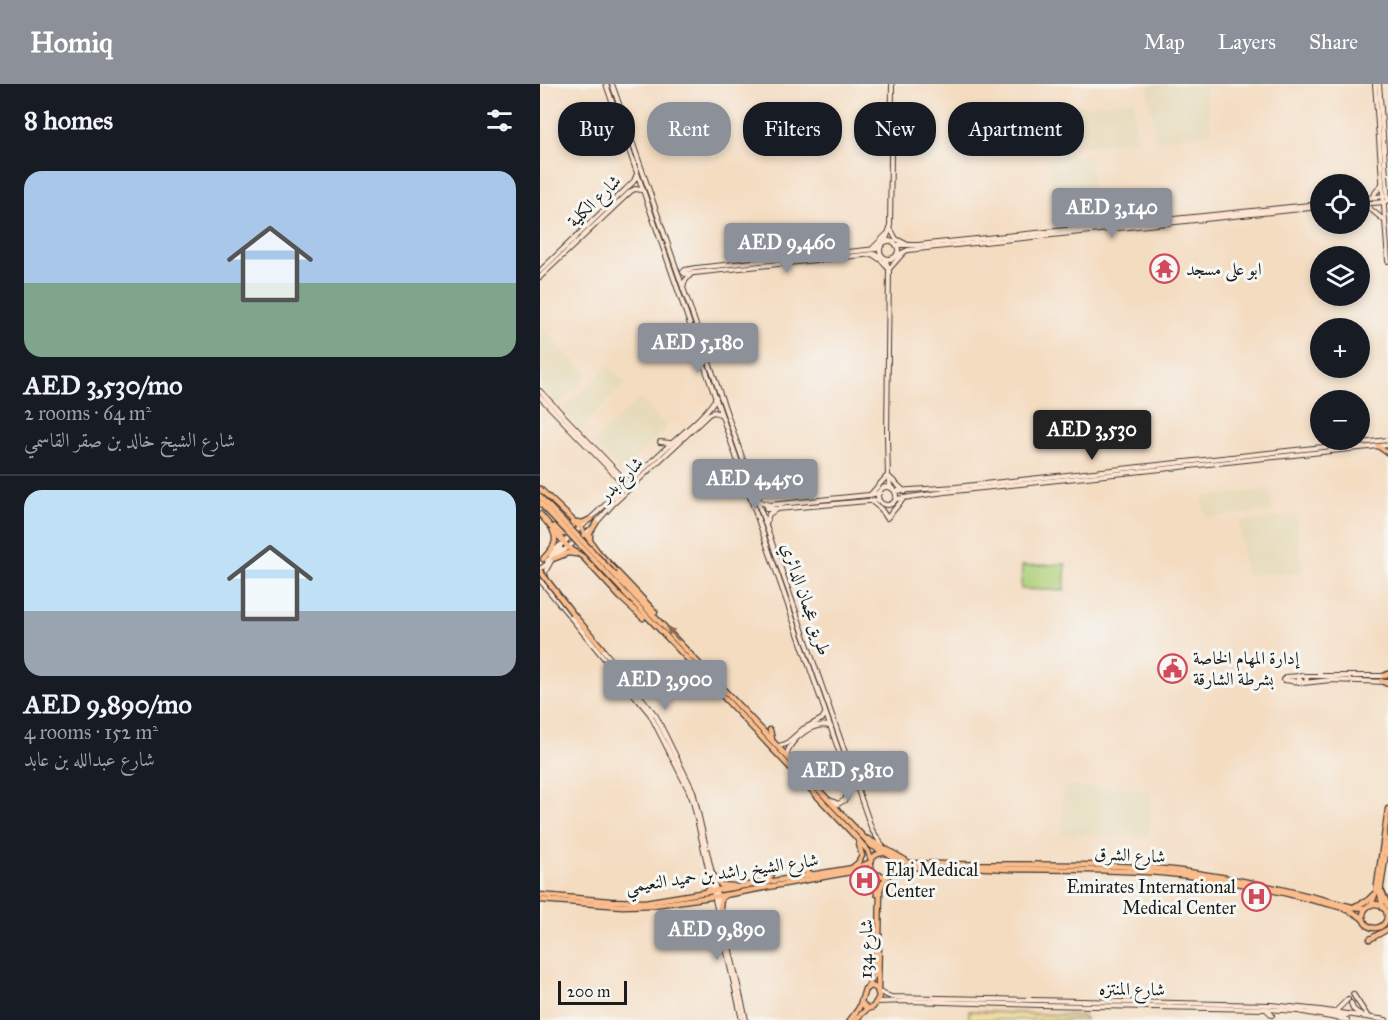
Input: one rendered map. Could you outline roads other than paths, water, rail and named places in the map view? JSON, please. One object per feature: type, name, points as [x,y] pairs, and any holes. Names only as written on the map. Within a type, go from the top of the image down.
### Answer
[{"type":"main road","name":"طريق عجمان الدائري","points":[[606,84],[848,775]]},
{"type":"main road","name":"طريق عجمان الدائري","points":[[612,84],[873,832],[884,850]]},
{"type":"main road","points":[[891,488],[888,476],[889,270],[898,249],[890,228],[892,84]]},
{"type":"main road","points":[[1377,84],[1386,182],[1385,221],[1388,261]]},
{"type":"main road","name":"شارع الكلية","points":[[540,271],[629,187],[637,173]]},
{"type":"main road","points":[[1370,198],[1386,182]]},
{"type":"main road","points":[[629,187],[634,183],[635,189]]},
{"type":"main road","name":"شارع الكلية","points":[[540,277],[630,191],[643,190]]},
{"type":"main road","points":[[1370,198],[1386,199]]},
{"type":"main road","points":[[1370,201],[1386,199]]},
{"type":"main road","points":[[674,262],[682,267],[695,270],[871,252],[883,244],[895,244],[909,248],[1165,224],[1310,206]]},
{"type":"main road","points":[[871,252],[883,257],[895,256],[909,248],[1088,227],[1310,206]]},
{"type":"main road","points":[[1370,210],[1385,221]]},
{"type":"main road","points":[[1165,224],[1165,221],[1176,218]]},
{"type":"main road","points":[[1081,232],[1087,230],[1088,227]]},
{"type":"main road","points":[[889,270],[880,251],[890,228]]},
{"type":"main road","points":[[890,228],[897,240],[909,248]]},
{"type":"main road","points":[[871,252],[890,228]]},
{"type":"main road","points":[[889,270],[909,248]]},
{"type":"main road","points":[[871,252],[889,270]]},
{"type":"main road","points":[[683,289],[686,279],[695,270]]},
{"type":"main road","points":[[698,344],[711,376],[714,377]]},
{"type":"main road","points":[[540,391],[610,467],[620,480],[622,488]]},
{"type":"main road","points":[[540,397],[610,467],[630,481]]},
{"type":"main road","name":"شارع بدر","points":[[542,560],[591,519],[711,405],[716,397]]},
{"type":"main road","points":[[701,422],[713,409],[711,405]]},
{"type":"main road","name":"شارع بدر","points":[[541,575],[552,560],[586,533],[614,503],[712,412],[721,414]]},
{"type":"main road","points":[[756,496],[764,503],[777,507],[868,498],[889,505],[906,494],[1015,480],[1385,441],[1388,435]]},
{"type":"main road","points":[[660,442],[671,443]]},
{"type":"main road","points":[[1378,446],[1388,453]]},
{"type":"main road","points":[[883,488],[891,488],[906,494],[1061,481],[1388,446]]},
{"type":"main road","points":[[1253,460],[1260,457],[1259,454]]},
{"type":"main road","points":[[635,466],[636,476]]},
{"type":"main road","points":[[868,498],[883,488],[888,476]]},
{"type":"main road","points":[[888,476],[906,494]]},
{"type":"main road","points":[[868,498],[888,476]]},
{"type":"main road","points":[[1008,485],[1005,483],[1015,480]]},
{"type":"main road","points":[[540,487],[586,533],[600,553]]},
{"type":"main road","points":[[540,487],[571,518],[584,522]]},
{"type":"main road","points":[[895,491],[896,499]]},
{"type":"main road","points":[[879,492],[879,500]]},
{"type":"main road","points":[[868,498],[887,518],[906,494]]},
{"type":"main road","points":[[540,499],[617,575],[825,796],[865,836],[891,856],[894,866],[890,874],[880,877],[873,873],[866,849],[671,643],[617,575],[607,557]]},
{"type":"main road","points":[[765,524],[769,514],[777,507]]},
{"type":"main road","points":[[542,515],[562,534],[566,534],[574,526],[566,515]]},
{"type":"main road","points":[[542,515],[568,547],[584,559]]},
{"type":"main road","points":[[573,521],[578,523],[591,519]]},
{"type":"main road","points":[[596,523],[589,537],[600,553]]},
{"type":"main road","points":[[542,560],[556,541],[549,524]]},
{"type":"main road","points":[[611,565],[587,540],[584,539],[576,548],[621,598],[665,636]]},
{"type":"main road","points":[[541,575],[561,549],[559,546]]},
{"type":"main road","points":[[541,575],[552,560],[568,553],[584,559]]},
{"type":"main road","points":[[541,575],[601,649]]},
{"type":"main road","points":[[541,575],[650,714],[688,789],[720,908],[744,1020]]},
{"type":"main road","points":[[671,643],[671,651]]},
{"type":"main road","points":[[1300,676],[1303,682]]},
{"type":"main road","points":[[1300,676],[1385,677],[1303,682],[1284,679],[1300,676]]},
{"type":"main road","points":[[1303,682],[1306,676]]},
{"type":"main road","points":[[1385,677],[1388,683]]},
{"type":"main road","points":[[707,689],[715,689]]},
{"type":"main road","points":[[787,755],[791,742],[803,729],[822,719],[826,713]]},
{"type":"main road","points":[[822,719],[823,724]]},
{"type":"main road","points":[[778,746],[785,745],[823,724],[831,727]]},
{"type":"main road","points":[[753,729],[753,738]]},
{"type":"main road","points":[[770,730],[772,739]]},
{"type":"main road","points":[[794,763],[801,763]]},
{"type":"main road","points":[[848,775],[851,790],[855,792],[858,788]]},
{"type":"main road","points":[[825,796],[836,804],[843,802],[849,791],[848,775]]},
{"type":"main road","points":[[1381,926],[1386,920],[1386,910],[1379,888],[1388,809]]},
{"type":"main road","points":[[830,810],[851,828],[853,825]]},
{"type":"main road","points":[[830,810],[861,848],[860,861],[848,869]]},
{"type":"main road","points":[[843,814],[872,846],[913,863]]},
{"type":"main road","points":[[1388,839],[1379,888],[1363,919],[1370,927],[1388,927]]},
{"type":"main road","points":[[871,861],[874,856],[884,850]]},
{"type":"main road","name":"شارع الشرق","points":[[891,856],[902,862],[913,863],[1135,867],[1193,872],[1244,880],[1352,907],[1369,907]]},
{"type":"main road","name":"شارع الشيخ راشد بن حميد النعيمي","points":[[541,898],[639,906],[861,867],[871,861]]},
{"type":"main road","points":[[1014,869],[1013,866],[1020,865]]},
{"type":"main road","name":"شارع الشرق","points":[[890,874],[911,868],[1014,869],[1136,872],[1206,878],[1319,902],[1351,912],[1363,919]]},
{"type":"main road","points":[[805,871],[813,875]]},
{"type":"main road","name":"شارع الشيخ راشد بن حميد النعيمي","points":[[715,894],[725,895],[856,871],[873,873]]},
{"type":"main road","name":"شارع 134","points":[[867,988],[874,977],[875,967],[877,890],[873,873]]},
{"type":"main road","points":[[825,877],[865,874],[872,879],[877,890]]},
{"type":"main road","name":"شارع 134","points":[[879,991],[880,890],[890,874]]},
{"type":"main road","points":[[762,884],[771,876]]},
{"type":"main road","points":[[711,877],[721,885],[743,887]]},
{"type":"main road","points":[[711,877],[705,896],[715,903]]},
{"type":"main road","points":[[1352,907],[1367,901],[1379,888]]},
{"type":"main road","points":[[715,894],[715,903],[733,971]]},
{"type":"main road","points":[[720,908],[721,899],[725,895]]},
{"type":"main road","name":"شارع الشيخ راشد بن حميد النعيمي","points":[[541,898],[645,902],[705,896]]},
{"type":"main road","points":[[584,903],[599,903],[599,900]]},
{"type":"main road","points":[[1369,907],[1379,905],[1386,910]]},
{"type":"main road","points":[[1370,939],[1388,927]]},
{"type":"main road","points":[[849,1020],[861,991],[871,978],[875,967]]},
{"type":"main road","points":[[849,1020],[861,1002],[863,993],[872,986],[879,991],[877,1002],[855,1020]]},
{"type":"main road","name":"شارع المنتزه","points":[[879,991],[891,997],[1271,1005],[1334,1012],[1369,1019]]},
{"type":"main road","points":[[1353,994],[1369,1019]]},
{"type":"main road","points":[[923,1001],[921,999],[942,997]]},
{"type":"main road","name":"شارع المنتزه","points":[[877,1002],[923,1001],[1265,1009],[1304,1012],[1348,1020],[1351,1017],[1386,1020]]},
{"type":"main road","points":[[1334,1012],[1349,1001],[1353,1009],[1362,1017]]},
{"type":"main road","points":[[861,1002],[867,1009]]},
{"type":"main road","points":[[1109,1006],[1115,1002]]},
{"type":"main road","points":[[1129,1006],[1129,1004],[1136,1003]]},
{"type":"main road","points":[[1091,1010],[1100,1005]]},
{"type":"main road","points":[[1206,1013],[1214,1008]]},
{"type":"main road","points":[[1265,1009],[1272,1015]]},
{"type":"main road","points":[[1304,1012],[1343,1016],[1348,1014]]},
{"type":"place","name":"ابو علی مسجد","points":[[1165,269]]},
{"type":"place","name":"إدارة المهام الخاصة بشرطة الشارقة","points":[[1172,668]]},
{"type":"place","name":"Elaj Medical Center","points":[[864,880]]},
{"type":"place","name":"Emirates International Medical Center","points":[[1257,897]]}]
